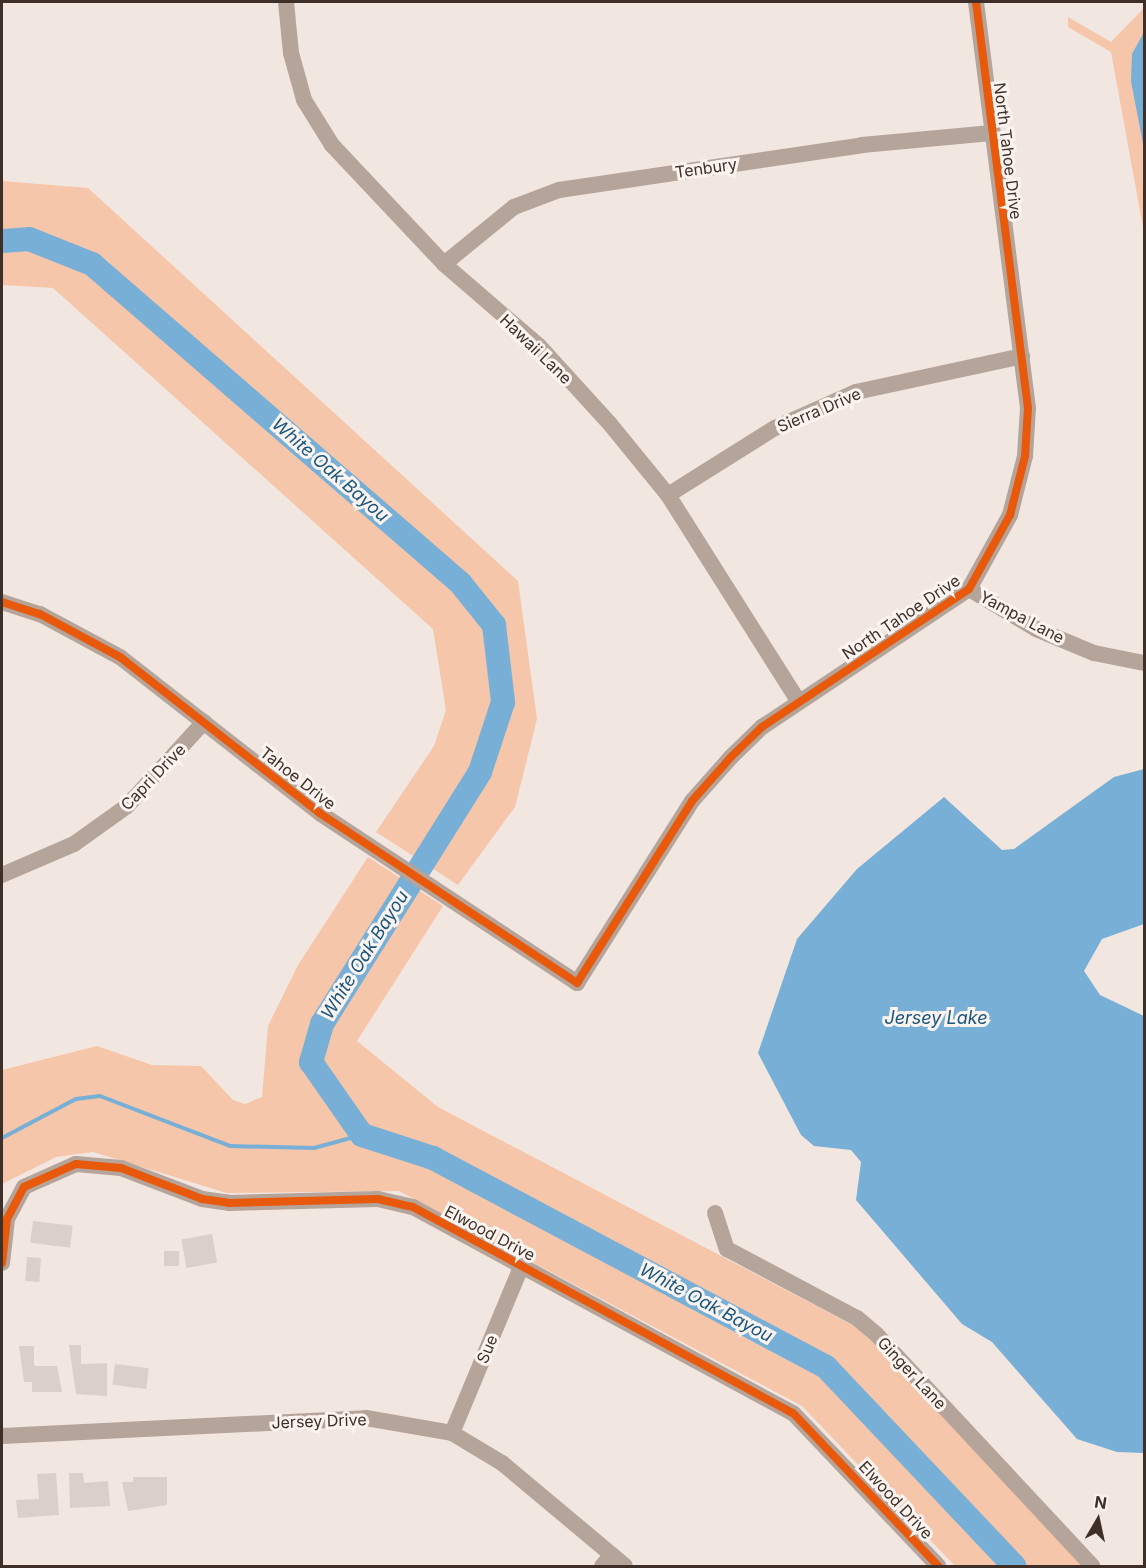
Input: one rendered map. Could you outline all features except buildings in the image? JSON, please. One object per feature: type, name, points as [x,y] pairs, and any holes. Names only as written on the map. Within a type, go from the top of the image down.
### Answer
[{"type":"street","name":"Hawaii Lane","points":[[286,2],[291,54],[304,100],[332,145],[444,264],[539,346],[668,495],[799,702]]},
{"type":"street","name":"North Tahoe Drive","points":[[577,983],[692,801],[762,727],[969,589],[1010,515],[1025,456],[1022,356],[991,133],[976,2]]},
{"type":"street","name":"Tenbury","points":[[444,264],[514,207],[559,190],[862,145],[991,133]]},
{"type":"street","name":"Sierra Drive","points":[[668,495],[775,428],[856,392],[1022,356]]},
{"type":"street","name":"Yampa Lane","points":[[969,589],[1046,633],[1094,653],[1144,663]]},
{"type":"street","name":"Tahoe Drive","points":[[2,602],[40,615],[120,657],[379,855],[577,983]]},
{"type":"street","name":"Capri Drive","points":[[2,875],[74,844],[127,806],[204,723]]},
{"type":"street","name":"Elwood Drive","points":[[2,1263],[7,1220],[24,1187],[48,1173],[100,1164],[229,1203],[378,1199],[413,1207],[793,1413],[938,1566]]},
{"type":"street","name":"Ginger Lane","points":[[715,1213],[727,1248],[857,1318],[876,1334],[1092,1566]]},
{"type":"street","name":"Sue","points":[[452,1433],[522,1266]]},
{"type":"street","name":"Jersey Drive","points":[[2,1436],[366,1418],[452,1433],[502,1463],[607,1561],[625,1566]]},
{"type":"street","points":[[2,1427],[2,1436]]},
{"type":"shaded area","points":[[1144,8],[1144,233],[1111,52],[1068,27],[1068,17],[1111,42]]},
{"type":"shaded area","points":[[2,181],[88,188],[518,581],[537,719],[515,807],[458,885],[376,832],[434,746],[446,710],[433,629],[53,288],[2,285]]},
{"type":"shaded area","points":[[368,857],[443,906],[357,1041],[438,1107],[860,1329],[1083,1566],[955,1566],[802,1406],[399,1191],[227,1193],[93,1152],[56,1157],[2,1184],[2,1070],[97,1046],[152,1065],[201,1066],[233,1100],[245,1104],[262,1097],[268,1026],[298,965]]},
{"type":"water","points":[[1144,32],[1144,149],[1131,81],[1132,54]]},
{"type":"water","name":"Jersey Lake","points":[[1144,769],[1144,924],[1102,939],[1084,971],[1100,995],[1144,1016],[1144,1453],[1117,1452],[1077,1439],[992,1342],[962,1324],[856,1200],[861,1162],[851,1150],[814,1146],[801,1135],[758,1053],[797,939],[857,869],[944,797],[1002,850],[1014,849],[1114,777]]},
{"type":"waterway","name":"White Oak Bayou","points":[[2,241],[29,239],[92,264],[461,584],[494,625],[503,702],[480,772],[322,1024],[311,1062],[362,1135],[433,1158],[826,1367],[1014,1566]]},
{"type":"waterway","points":[[2,1138],[76,1099],[100,1096],[230,1146],[314,1148],[362,1135]]},
{"type":"cycle path","points":[[2,602],[40,614],[120,657],[321,814],[577,983],[692,801],[731,757],[762,727],[969,589],[1010,515],[1025,456],[1028,408],[976,2]]},
{"type":"cycle path","points":[[2,1263],[7,1219],[24,1187],[76,1164],[121,1168],[202,1199],[229,1203],[378,1199],[413,1207],[793,1413],[938,1566]]}]
